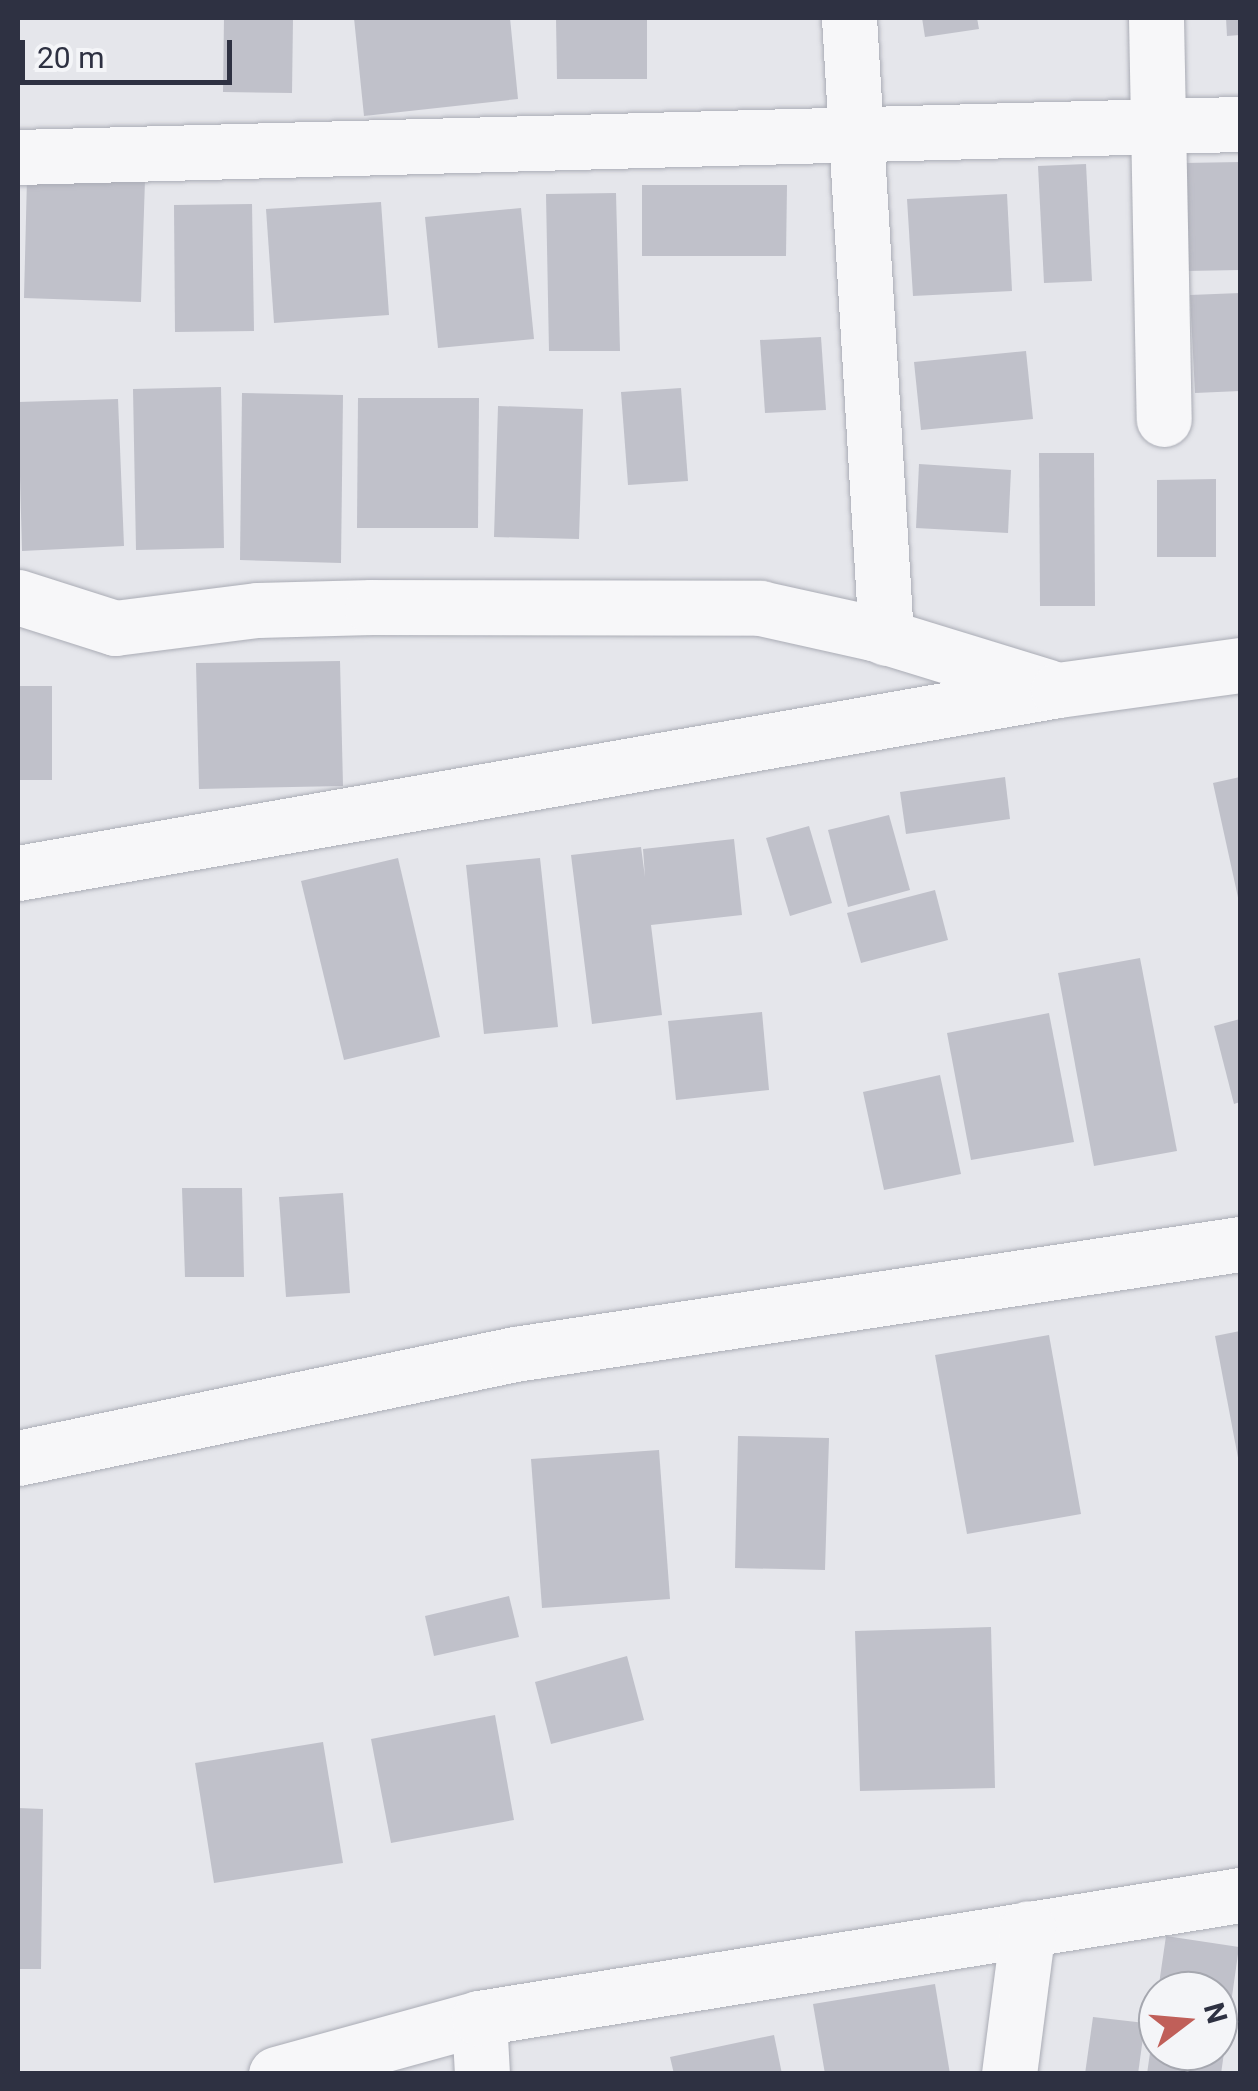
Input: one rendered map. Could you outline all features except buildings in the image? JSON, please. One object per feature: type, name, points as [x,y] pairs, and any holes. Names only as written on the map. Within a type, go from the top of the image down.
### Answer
[{"type":"street","points":[[849,18],[886,638]]},
{"type":"street","points":[[1156,18],[1164,419]]},
{"type":"street","points":[[18,157],[1240,124]]},
{"type":"street","points":[[18,597],[115,628],[257,610],[760,608],[886,638],[1058,690]]},
{"type":"street","points":[[18,873],[1058,690],[1240,665]]},
{"type":"street","points":[[18,1458],[515,1354],[1240,1244]]},
{"type":"street","points":[[276,2074],[479,2018],[1240,1895]]},
{"type":"street","points":[[1010,2074],[1028,1928]]},
{"type":"street","points":[[479,2018],[482,2074]]}]
